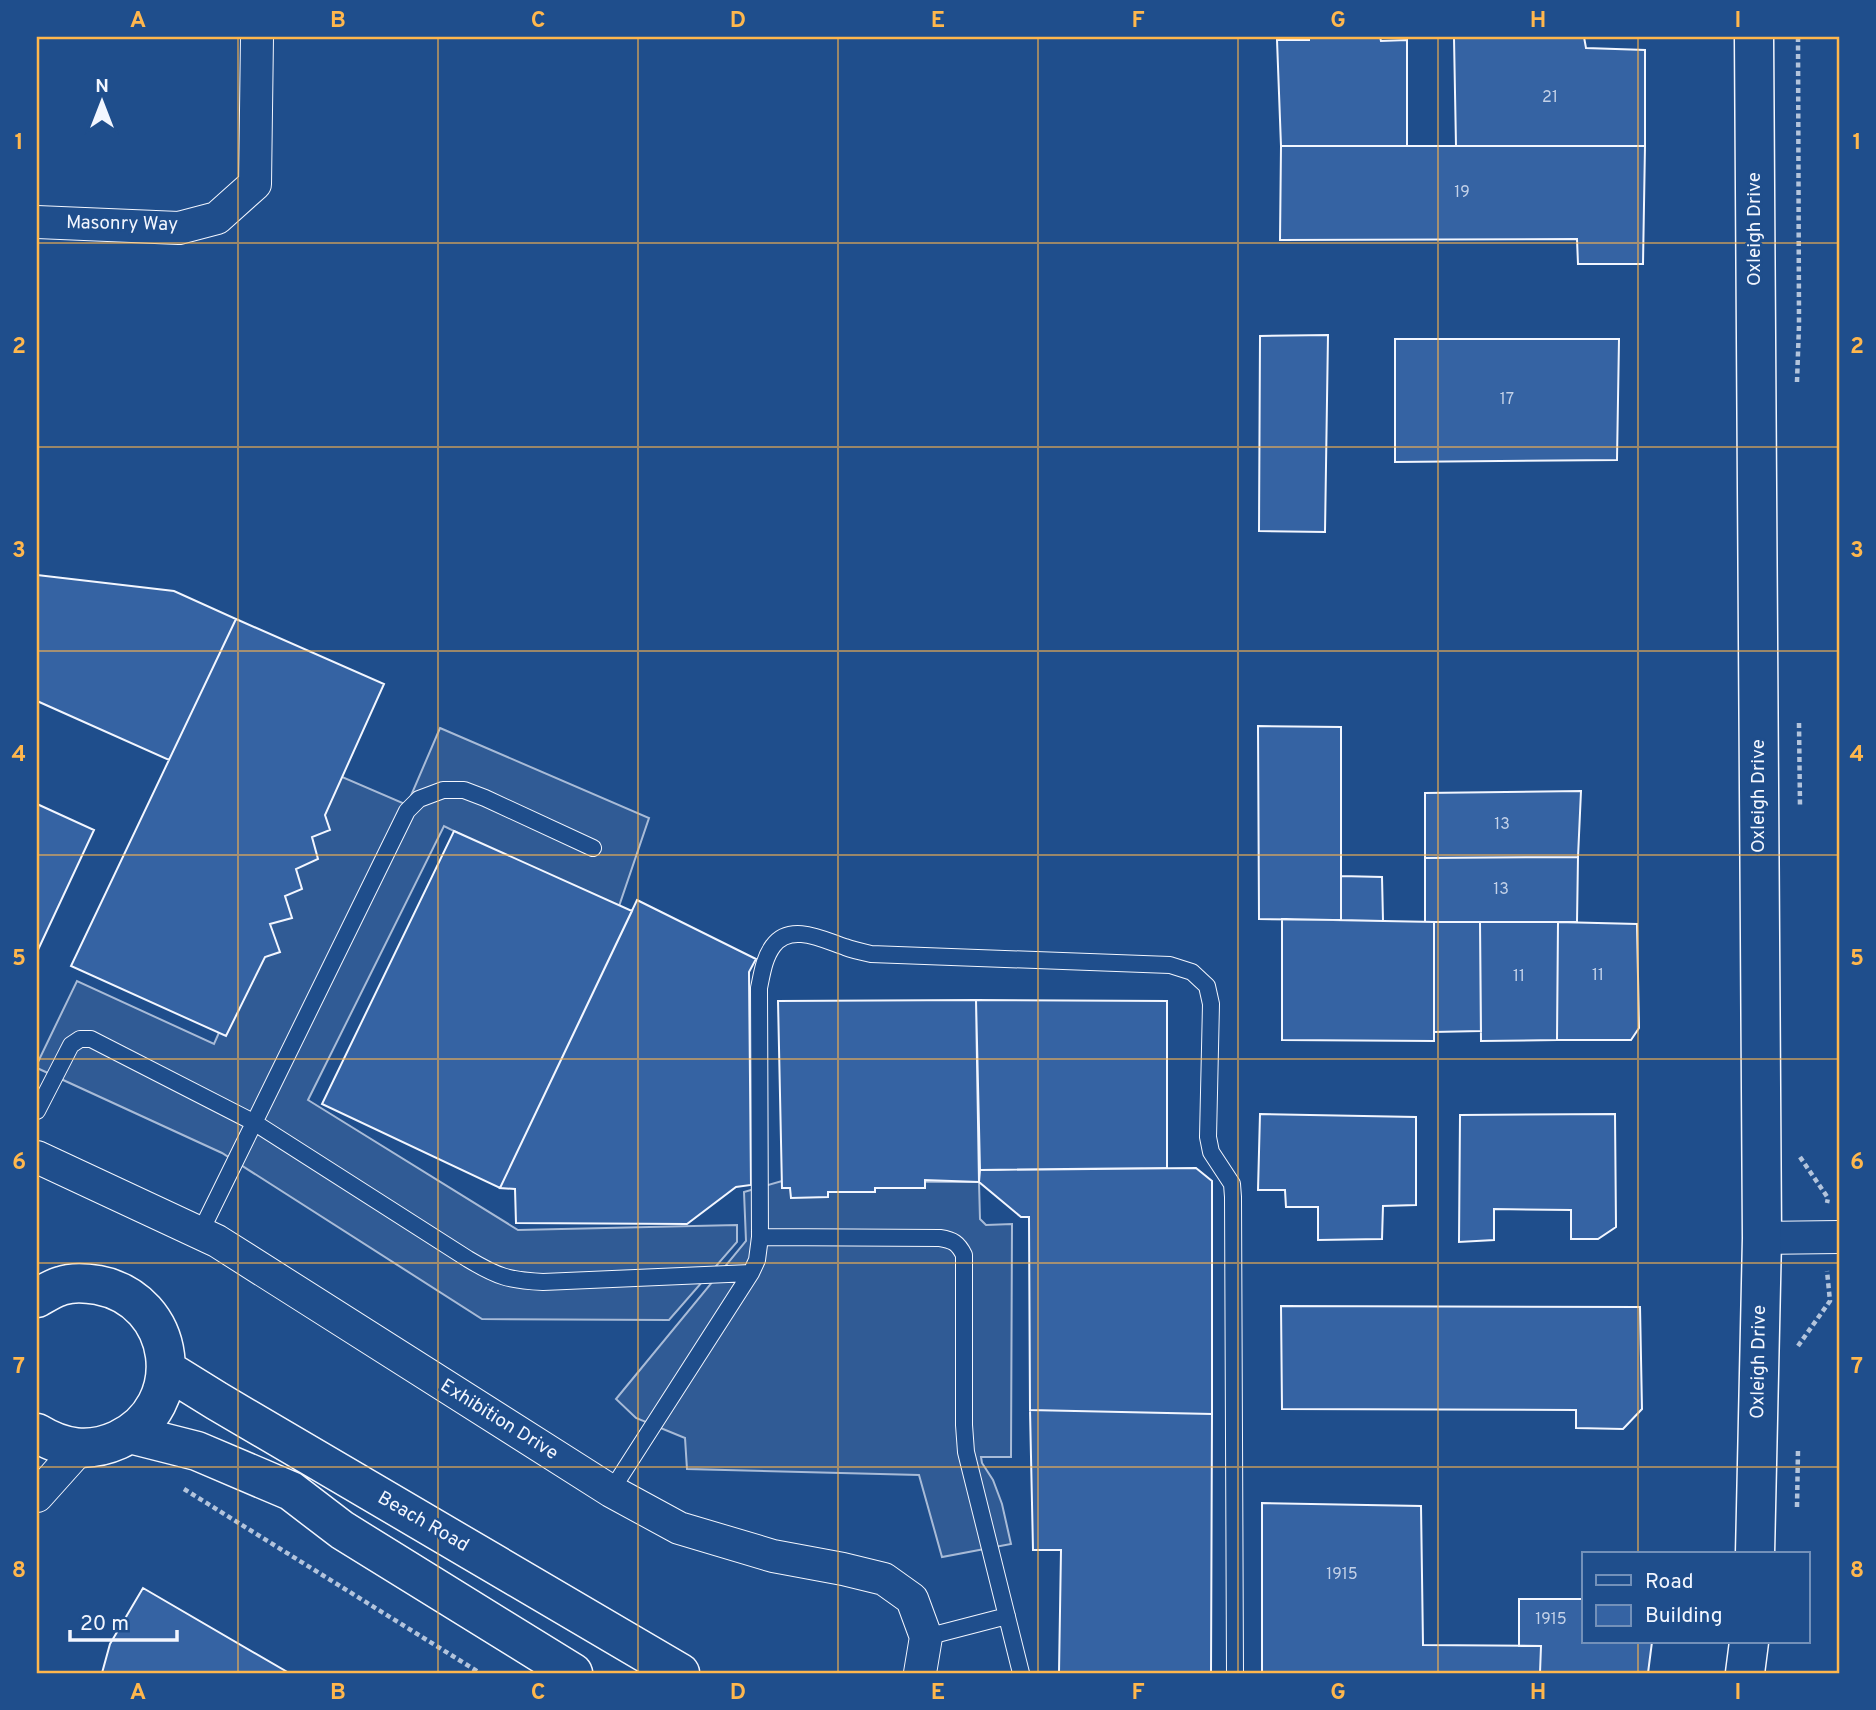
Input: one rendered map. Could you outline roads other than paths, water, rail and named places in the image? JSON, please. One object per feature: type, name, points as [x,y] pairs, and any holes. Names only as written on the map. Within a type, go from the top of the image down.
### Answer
[{"type":"street","name":"Masonry Way","points":[[37,222],[179,228],[217,218],[255,184],[257,37]]},
{"type":"street","name":"Oxleigh Drive","points":[[1754,37],[1762,1238],[1755,1552]]},
{"type":"street","name":"Exhibition Drive","points":[[37,1157],[217,1241],[611,1491],[679,1528],[773,1556],[884,1579],[912,1599],[926,1637],[920,1673]]},
{"type":"street","points":[[1762,1238],[1831,1237]]},
{"type":"street","points":[[37,1433],[54,1443],[80,1448],[106,1446],[131,1434],[149,1417],[162,1394],[167,1370],[164,1344],[153,1320],[135,1300],[112,1288],[86,1283],[44,1288]]},
{"type":"street","name":"Beach Road","points":[[167,1370],[680,1673]]},
{"type":"street","points":[[131,1434],[197,1451],[291,1491],[341,1530],[573,1673]]},
{"type":"street","points":[[37,1496],[80,1448]]},
{"type":"street","points":[[1745,1673],[1749,1644]]},
{"type":"lane","points":[[200,1233],[407,811],[419,799],[443,790],[464,790],[593,848]]},
{"type":"lane","points":[[611,1491],[757,1260],[760,1237],[760,988],[765,964],[773,946],[780,939],[790,935],[812,936],[871,954],[1170,965],[1192,972],[1207,986],[1211,1004],[1209,1137],[1211,1152],[1232,1184],[1235,1673]]},
{"type":"lane","points":[[37,1111],[72,1045],[80,1039],[91,1039],[255,1123],[495,1275],[543,1282],[751,1273]]},
{"type":"lane","points":[[760,1237],[940,1238],[952,1240],[959,1245],[964,1255],[966,1452],[1021,1673]]},
{"type":"lane","points":[[926,1637],[1007,1616]]}]
